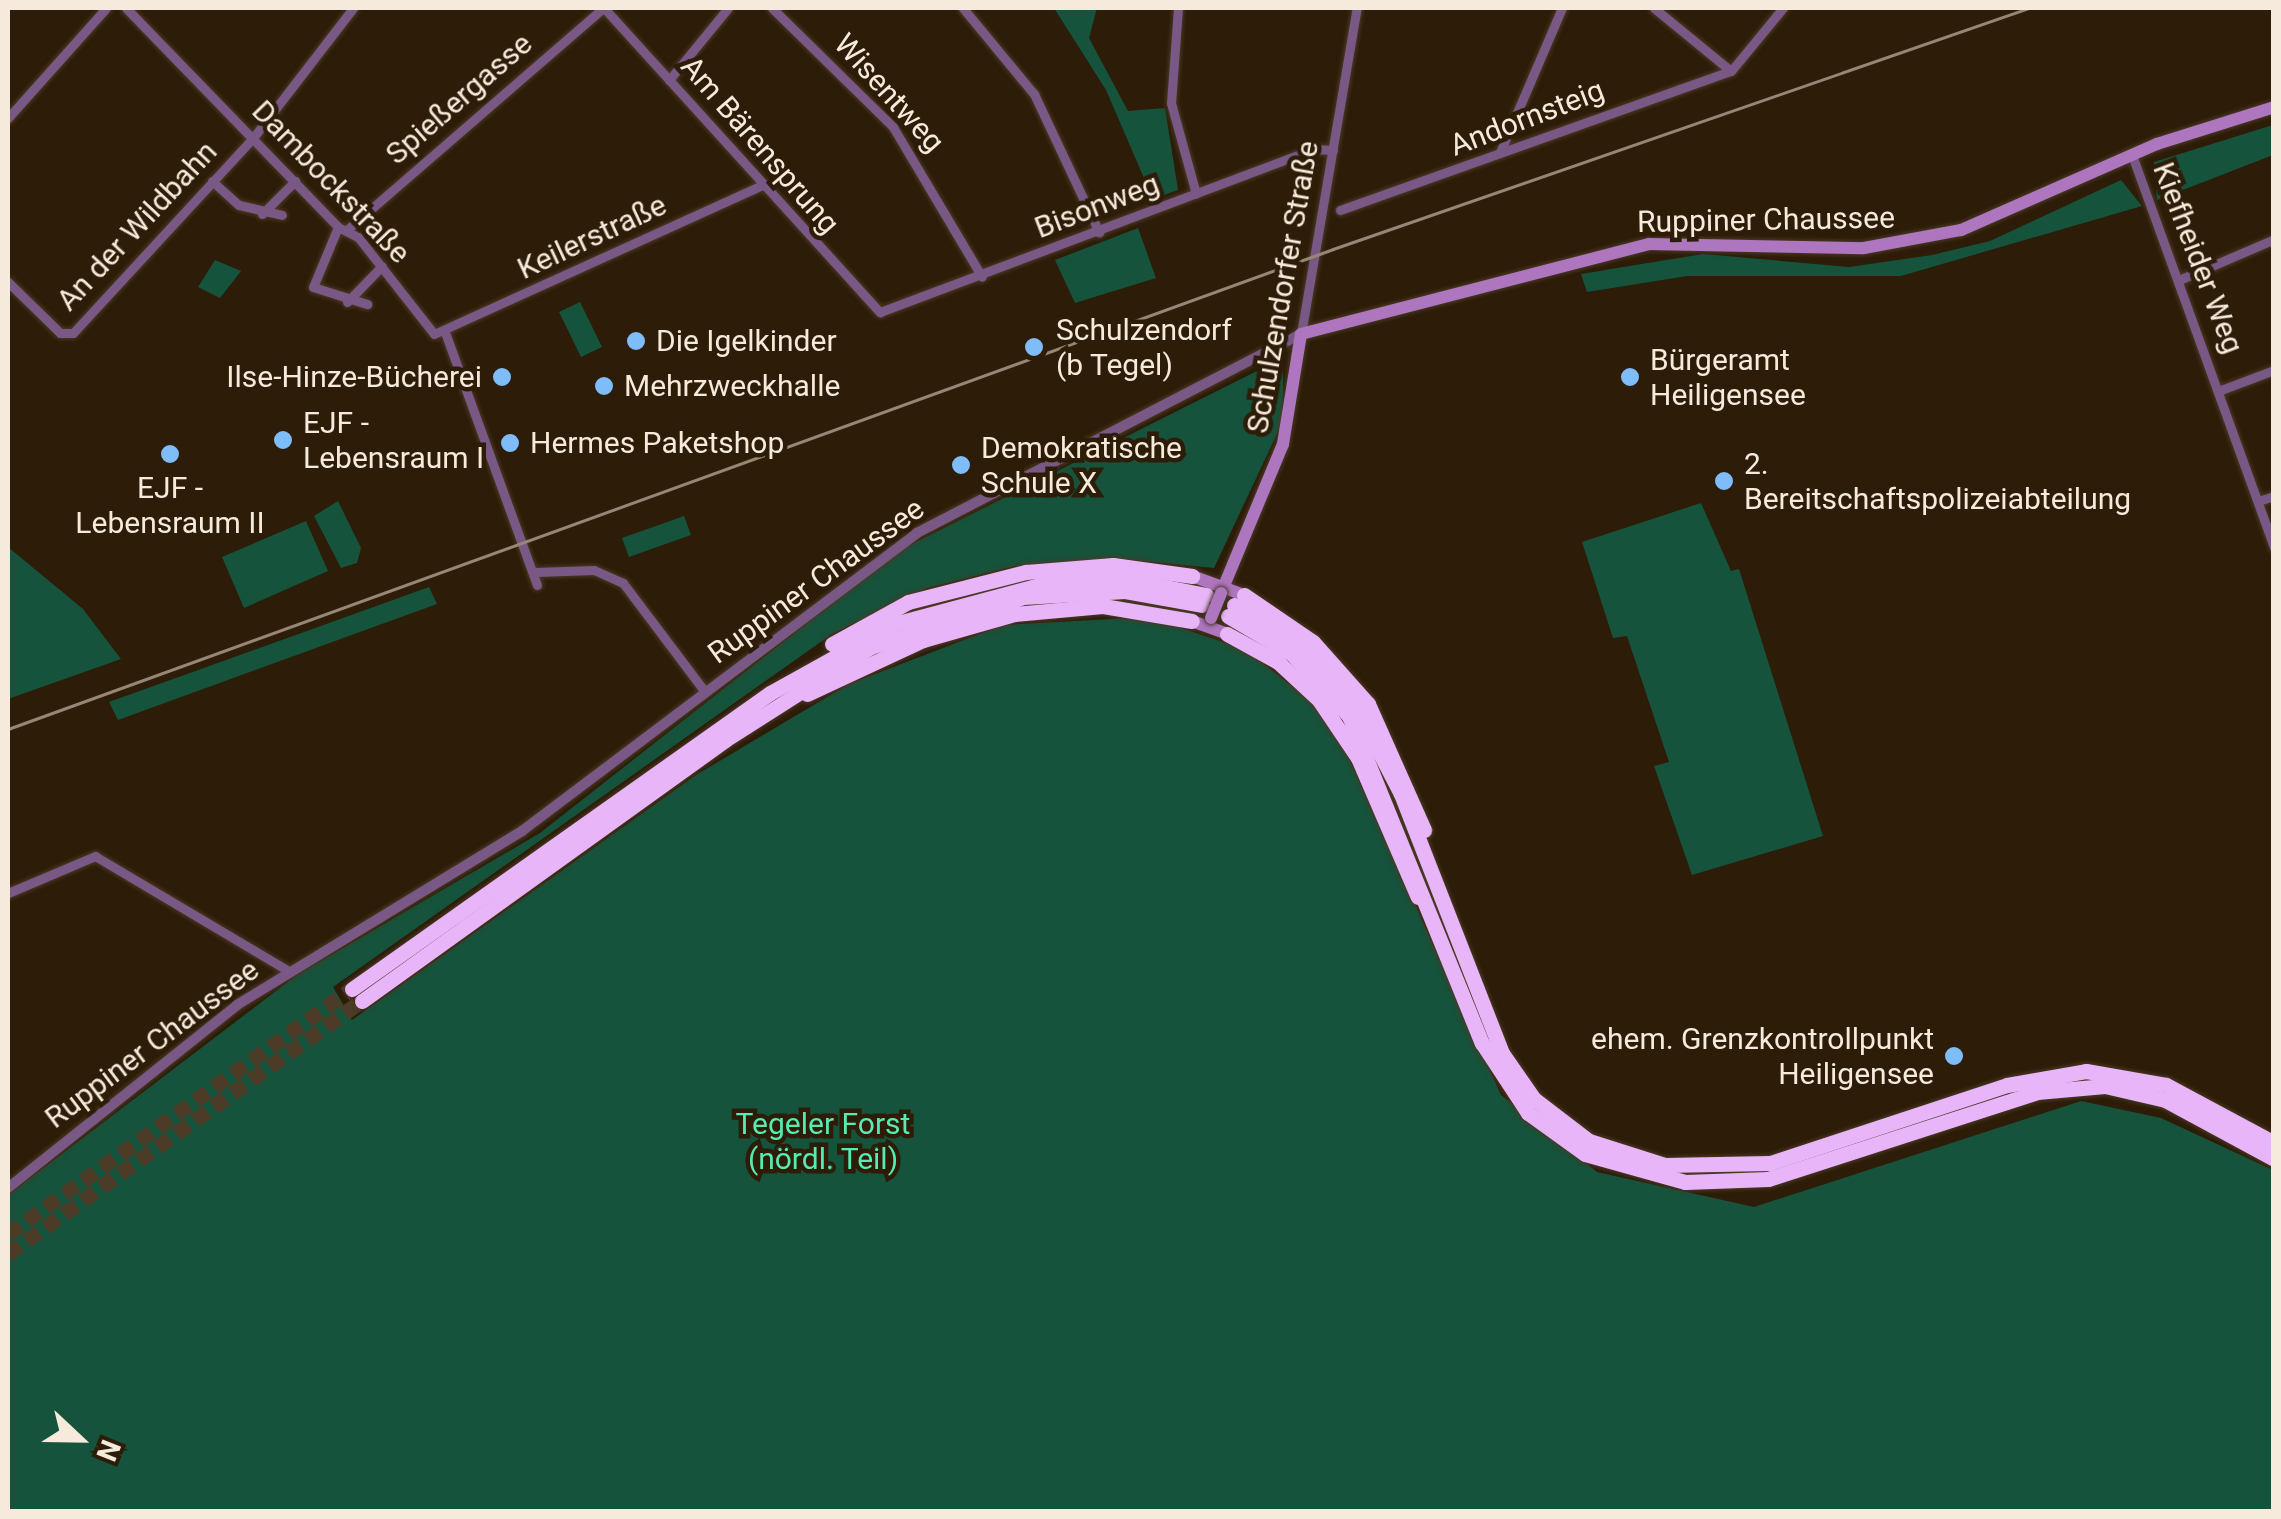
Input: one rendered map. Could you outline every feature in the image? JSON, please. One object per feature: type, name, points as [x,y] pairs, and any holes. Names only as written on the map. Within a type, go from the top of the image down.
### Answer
[{"type":"highway","points":[[1192,576],[1066,567],[908,602],[770,684],[357,995],[725,740],[880,658],[979,622],[1082,606],[1209,606]]},
{"type":"highway","points":[[662,769],[841,650],[952,603],[1082,579],[1209,606]]},
{"type":"highway","points":[[1236,605],[1304,651],[1359,712],[1401,794],[1474,1008],[1517,1078],[1555,1118],[1606,1148],[1666,1164],[1797,1158],[2007,1085],[2086,1071],[2166,1085],[2274,1143]]},
{"type":"highway","points":[[1227,634],[1292,674],[1358,758],[1474,1008],[1528,1113],[1585,1154],[1656,1178],[1728,1182],[1802,1172],[1998,1103],[2081,1086],[2165,1100],[2274,1159]]},
{"type":"main road","name":"Ruppiner Chaussee","points":[[1302,334],[1649,244],[1910,242],[2022,210],[2132,155],[2274,107]]},
{"type":"main road","name":"Schulzendorfer Straße","points":[[1209,606],[1282,444],[1302,334]]},
{"type":"main road","points":[[1192,576],[1227,634]]},
{"type":"main road","points":[[1209,606],[1236,605]]},
{"type":"street","points":[[8,118],[106,8]]},
{"type":"street","name":"Dambockstraße","points":[[126,8],[382,266],[428,328],[446,335],[536,572],[537,586]]},
{"type":"street","name":"An der Wildbahn","points":[[8,282],[66,336],[253,138],[353,8]]},
{"type":"street","name":"Am Bärensprung","points":[[604,8],[761,186],[880,312]]},
{"type":"street","name":"Spießergasse","points":[[346,302],[313,287],[311,275],[343,228],[604,8]]},
{"type":"street","points":[[669,80],[728,8]]},
{"type":"street","name":"Wisentweg","points":[[772,8],[893,127],[982,277]]},
{"type":"street","points":[[963,8],[1040,104],[1099,232]]},
{"type":"street","points":[[1178,8],[1171,104],[1196,194]]},
{"type":"street","name":"Schulzendorfer Straße","points":[[1302,334],[1358,8]]},
{"type":"street","points":[[1501,150],[1562,8]]},
{"type":"street","points":[[1654,8],[1731,71],[1784,8]]},
{"type":"street","name":"Andornsteig","points":[[1340,210],[1731,71]]},
{"type":"street","name":"Bisonweg","points":[[880,312],[1196,194],[1333,150]]},
{"type":"street","name":"Kiefheider Weg","points":[[2132,155],[2221,390],[2274,548]]},
{"type":"street","points":[[212,180],[262,214],[282,215]]},
{"type":"street","points":[[262,214],[296,181]]},
{"type":"street","name":"Keilerstraße","points":[[446,335],[761,186]]},
{"type":"street","points":[[2180,280],[2274,239]]},
{"type":"street","points":[[346,302],[382,266]]},
{"type":"street","points":[[346,302],[367,304]]},
{"type":"street","name":"Ruppiner Chaussee","points":[[8,1188],[289,971],[522,831],[917,533],[1302,334]]},
{"type":"street","points":[[2221,390],[2274,370]]},
{"type":"street","points":[[2258,501],[2274,496]]},
{"type":"street","points":[[536,572],[594,570],[622,583],[705,692]]},
{"type":"street","points":[[8,894],[94,856],[289,971]]},
{"type":"green space","points":[[1054,8],[1097,8],[1089,38],[1128,111],[1165,108],[1178,190],[1153,199],[1106,90]]},
{"type":"green space","points":[[2273,125],[2273,155],[2157,200],[2154,162]]},
{"type":"green space","points":[[2121,180],[2142,206],[1901,276],[1687,276],[1587,292],[1581,274],[1703,254],[1849,267],[1932,255],[1990,241]]},
{"type":"green space","points":[[1138,228],[1156,278],[1075,303],[1055,260]]},
{"type":"green space","points":[[215,260],[241,271],[220,298],[198,287]]},
{"type":"green space","points":[[580,302],[602,347],[581,357],[559,312]]},
{"type":"green space","name":"Tegeler Forst (nördl. Teil)","points":[[1283,358],[1283,421],[1214,568],[1111,558],[1015,566],[927,588],[832,634],[333,987],[352,1020],[696,775],[849,684],[1003,625],[1148,617],[1244,649],[1314,703],[1342,743],[1501,1095],[1597,1172],[1754,1207],[2081,1101],[2161,1118],[2273,1170],[2273,1511],[8,1512],[8,1195],[297,975],[540,833],[900,550]]},
{"type":"green space","points":[[338,501],[361,548],[357,563],[341,568],[314,516]]},
{"type":"green space","points":[[1701,503],[1731,571],[1739,569],[1823,836],[1692,875],[1654,766],[1669,762],[1627,636],[1613,638],[1582,542]]},
{"type":"green space","points":[[684,516],[691,535],[629,557],[622,538]]},
{"type":"green space","points":[[306,521],[328,571],[244,608],[222,557]]},
{"type":"green space","points":[[8,547],[83,609],[121,659],[8,699]]},
{"type":"green space","points":[[429,587],[437,604],[118,720],[109,702]]},
{"type":"tunnel","points":[[8,1234],[352,989]]},
{"type":"tunnel","points":[[8,1254],[362,1001]]},
{"type":"tram line","points":[[8,729],[1333,249],[2029,8]]},
{"type":"place","name":"Die Igelkinder","points":[[636,341]]},
{"type":"place","name":"Schulzendorf (b Tegel)","points":[[1034,347]]},
{"type":"place","name":"Ilse-Hinze-Bücherei","points":[[502,377]]},
{"type":"place","name":"Bürgeramt Heiligensee","points":[[1630,377]]},
{"type":"place","name":"Mehrzweckhalle","points":[[604,386]]},
{"type":"place","name":"EJF - Lebensraum I","points":[[283,440]]},
{"type":"place","name":"Hermes Paketshop","points":[[510,443]]},
{"type":"place","name":"EJF - Lebensraum II","points":[[170,454]]},
{"type":"place","name":"Demokratische Schule X","points":[[961,465]]},
{"type":"place","name":"2. Bereitschaftspolizeiabteilung","points":[[1724,481]]},
{"type":"place","name":"ehem. Grenzkontrollpunkt Heiligensee","points":[[1954,1056]]}]
